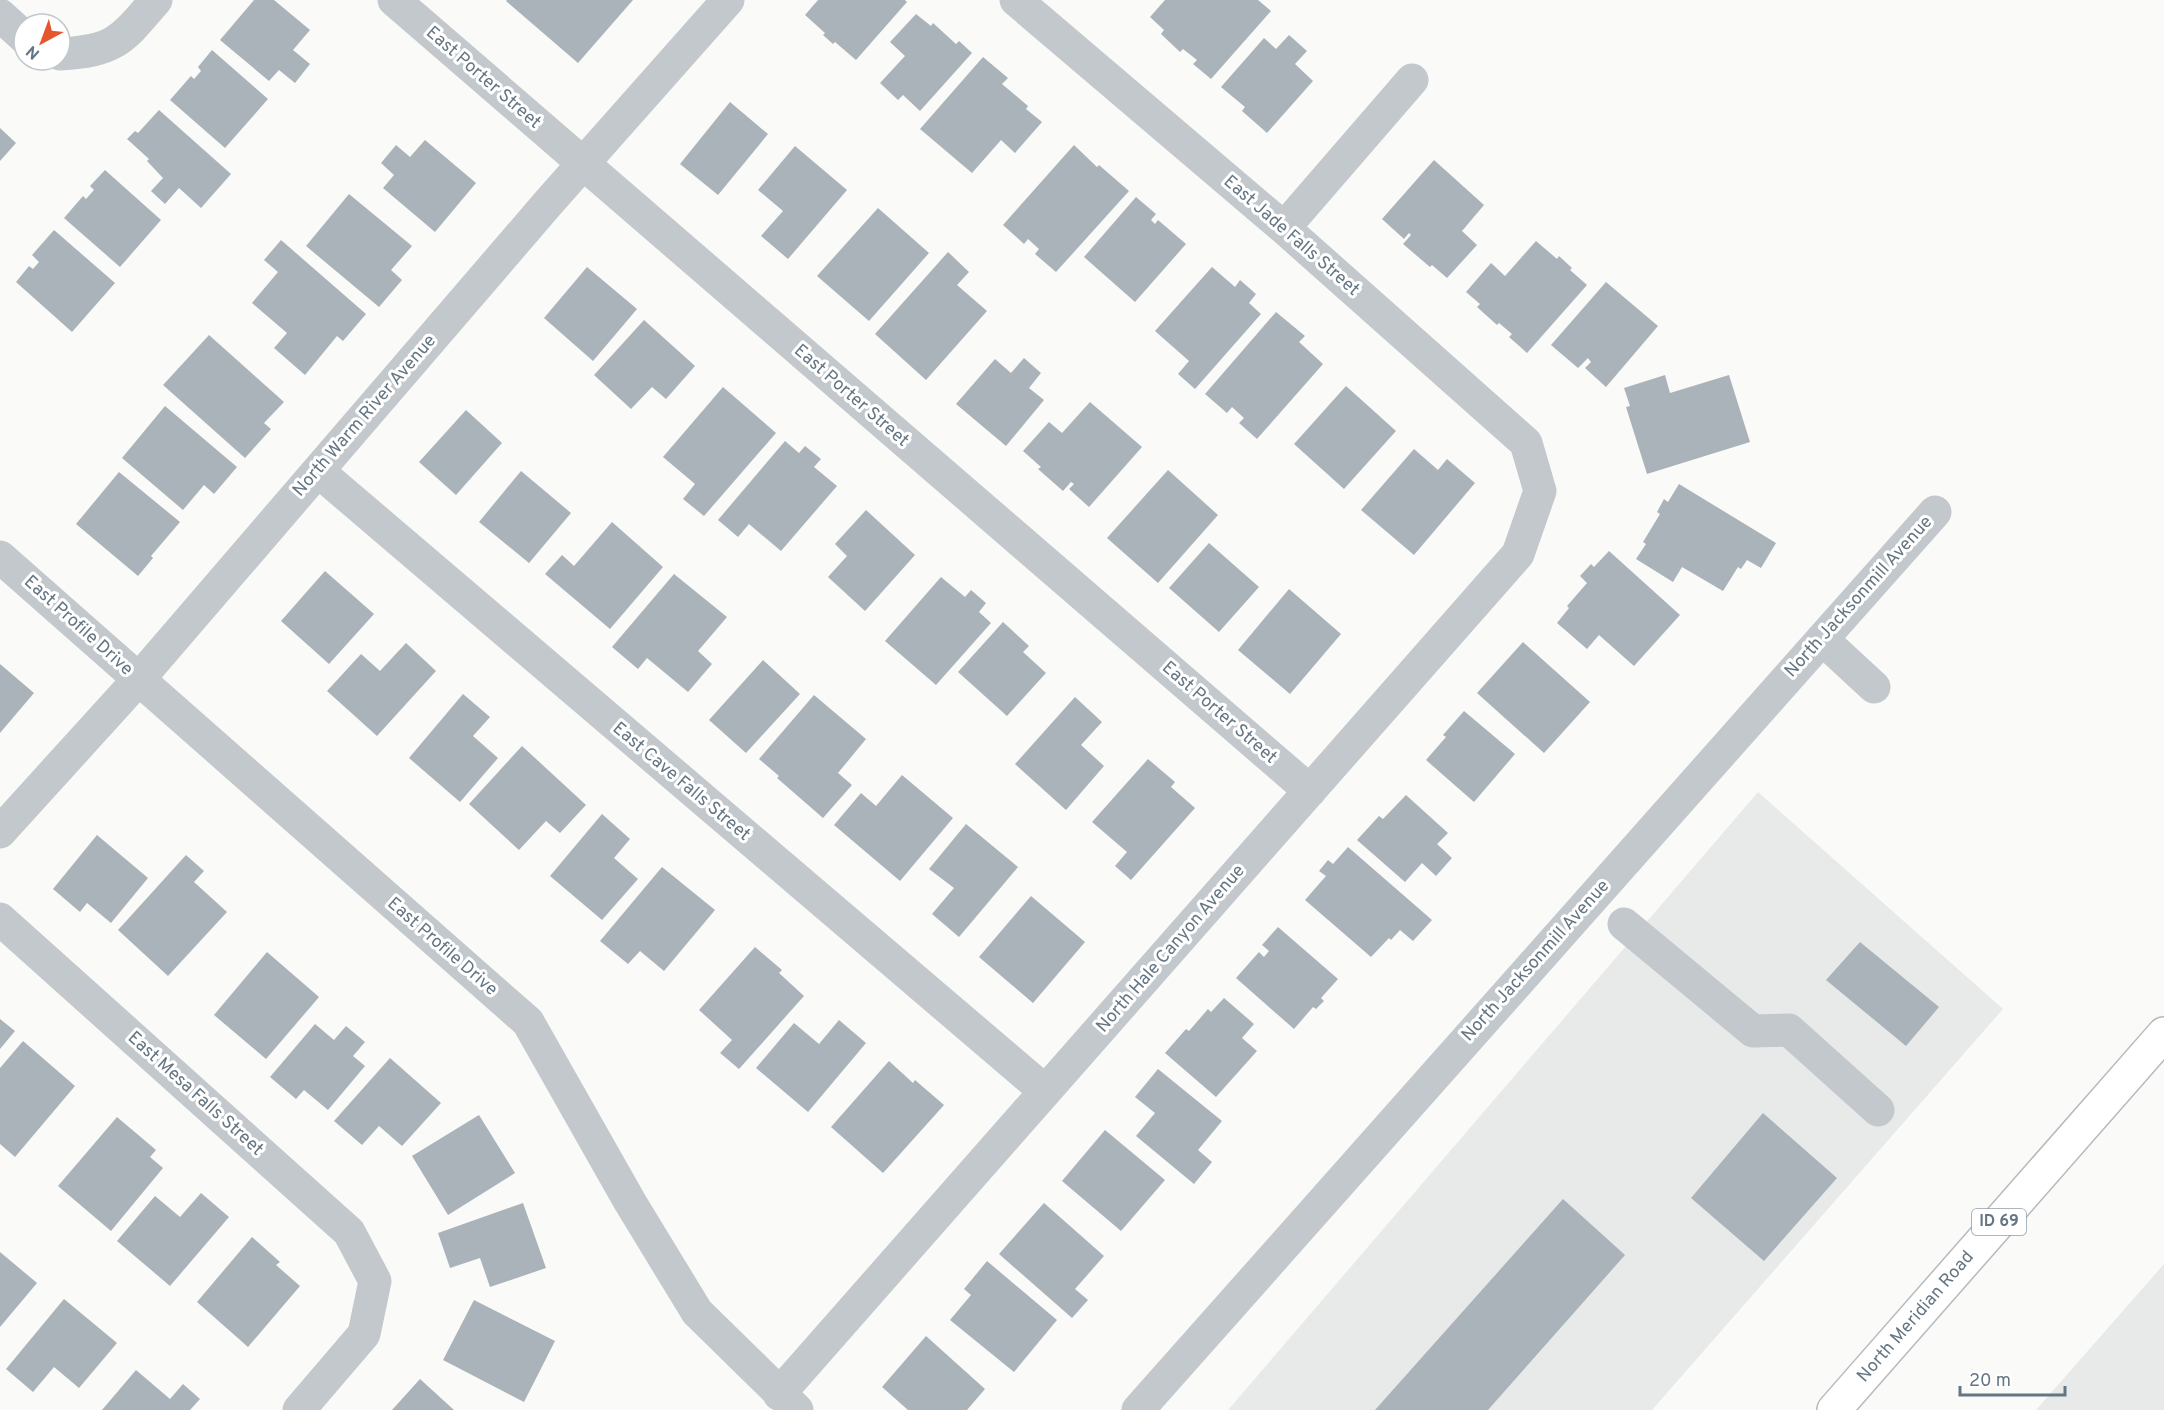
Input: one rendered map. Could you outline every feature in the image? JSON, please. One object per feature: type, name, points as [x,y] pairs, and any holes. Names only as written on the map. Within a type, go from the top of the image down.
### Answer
[{"type":"main road","name":"North Meridian Road","points":[[1834,1410],[2164,1034]]},
{"type":"street","points":[[74,53],[107,46],[126,35],[156,0]]},
{"type":"street","name":"East Porter Street","points":[[394,0],[1310,790]]},
{"type":"street","name":"North Warm River Avenue","points":[[0,832],[138,680],[582,164],[728,0]]},
{"type":"street","name":"East Jade Falls Street","points":[[1016,0],[1284,228],[1526,443],[1540,491]]},
{"type":"street","points":[[0,15],[12,26]]},
{"type":"street","points":[[1284,228],[1412,80]]},
{"type":"street","name":"East Cave Falls Street","points":[[318,471],[1045,1092]]},
{"type":"street","name":"North Hale Canyon Avenue","points":[[788,1402],[1045,1092],[1518,554],[1540,491]]},
{"type":"street","name":"North Jacksonmill Avenue","points":[[1138,1410],[1935,512]]},
{"type":"street","name":"East Profile Drive","points":[[0,557],[528,1022],[630,1202],[697,1312],[788,1402]]},
{"type":"street","points":[[1822,639],[1874,687]]},
{"type":"street","name":"East Mesa Falls Street","points":[[0,919],[349,1232],[375,1281],[364,1334],[299,1410]]},
{"type":"street","points":[[1624,924],[1753,1031],[1789,1030],[1878,1110]]},
{"type":"shaded area","points":[[1758,792],[2003,1009],[1652,1410],[1228,1410]]},
{"type":"shaded area","points":[[2164,1264],[2164,1410],[2036,1410]]},
{"type":"building","points":[[254,0],[274,0],[310,30],[293,50],[310,64],[295,83],[279,70],[269,81],[220,40]]},
{"type":"building","points":[[507,0],[633,0],[578,63]]},
{"type":"building","points":[[818,0],[905,0],[907,2],[856,60],[835,42],[833,44],[823,35],[825,33],[805,15]]},
{"type":"building","points":[[1165,0],[1258,0],[1271,11],[1211,79],[1193,64],[1197,60],[1183,49],[1180,52],[1161,34],[1164,30],[1150,17]]},
{"type":"building","points":[[916,14],[931,26],[933,23],[956,44],[959,41],[972,53],[920,111],[903,95],[898,100],[880,83],[905,56],[890,42]]},
{"type":"building","points":[[1289,35],[1307,51],[1295,64],[1313,81],[1267,133],[1242,111],[1245,107],[1221,87],[1264,38],[1276,49]]},
{"type":"building","points":[[212,50],[268,99],[225,148],[170,100],[191,76],[194,79],[201,71],[198,67]]},
{"type":"building","points":[[983,57],[1008,78],[1002,84],[1028,106],[1026,109],[1042,122],[1015,153],[1001,140],[972,173],[920,129]]},
{"type":"building","points":[[730,102],[768,134],[718,195],[680,164]]},
{"type":"building","points":[[159,110],[231,174],[201,208],[179,188],[165,204],[151,191],[163,178],[147,161],[149,159],[127,139],[135,131],[138,133]]},
{"type":"building","points":[[0,128],[16,143],[0,161]]},
{"type":"building","points":[[425,140],[476,183],[435,232],[383,188],[394,175],[381,163],[396,145],[410,157]]},
{"type":"building","points":[[1074,145],[1097,167],[1099,165],[1129,191],[1056,272],[1035,254],[1039,249],[1028,239],[1024,244],[1003,225]]},
{"type":"building","points":[[795,146],[847,190],[788,259],[761,236],[783,211],[758,190]]},
{"type":"building","points":[[1434,160],[1484,205],[1462,231],[1477,245],[1447,278],[1403,244],[1411,235],[1409,233],[1404,239],[1382,219]]},
{"type":"building","points":[[105,170],[161,220],[120,267],[64,218],[83,196],[86,199],[94,190],[90,186]]},
{"type":"building","points":[[349,194],[412,246],[391,270],[402,280],[379,307],[306,246]]},
{"type":"building","points":[[1136,197],[1156,214],[1151,220],[1155,224],[1158,220],[1186,244],[1135,302],[1084,257]]},
{"type":"building","points":[[878,208],[929,253],[869,321],[817,276]]},
{"type":"building","points":[[54,230],[115,283],[72,332],[16,282],[29,266],[33,269],[39,262],[32,255]]},
{"type":"building","points":[[281,240],[366,314],[343,341],[337,336],[305,375],[274,348],[287,333],[252,303],[278,272],[264,260]]},
{"type":"building","points":[[1536,241],[1557,259],[1559,256],[1572,268],[1570,270],[1587,285],[1527,353],[1509,337],[1512,334],[1499,323],[1497,325],[1477,307],[1480,304],[1466,292],[1491,263],[1505,276]]},
{"type":"building","points":[[948,252],[969,272],[957,285],[987,311],[926,380],[875,334]]},
{"type":"building","points":[[587,267],[637,309],[593,361],[544,318]]},
{"type":"building","points":[[1212,267],[1235,287],[1240,280],[1256,294],[1249,303],[1261,314],[1195,389],[1178,374],[1189,361],[1155,331]]},
{"type":"building","points":[[1606,282],[1658,326],[1606,387],[1585,368],[1591,362],[1588,358],[1578,368],[1551,345]]},
{"type":"building","points":[[1276,312],[1305,336],[1299,342],[1323,364],[1257,439],[1239,423],[1244,418],[1232,407],[1227,413],[1205,394]]},
{"type":"building","points":[[644,320],[695,366],[666,399],[652,387],[631,409],[594,375]]},
{"type":"building","points":[[209,335],[284,402],[264,423],[271,429],[245,458],[163,385]]},
{"type":"building","points":[[1024,358],[1041,373],[1029,388],[1044,400],[1006,446],[956,404],[995,359],[1011,373]]},
{"type":"building","points":[[1665,375],[1670,393],[1729,375],[1750,442],[1647,474],[1626,407],[1630,406],[1624,388]]},
{"type":"building","points":[[1346,386],[1396,431],[1344,489],[1294,444]]},
{"type":"building","points":[[723,387],[776,433],[704,516],[683,499],[695,484],[663,457]]},
{"type":"building","points":[[1090,402],[1142,447],[1089,507],[1069,489],[1074,484],[1071,482],[1063,491],[1038,469],[1041,467],[1023,451],[1049,422],[1062,433]]},
{"type":"building","points":[[165,406],[237,467],[214,494],[204,485],[183,510],[122,458]]},
{"type":"building","points":[[466,410],[502,443],[456,495],[419,462]]},
{"type":"building","points":[[785,441],[799,453],[805,446],[821,459],[814,467],[837,486],[781,551],[749,524],[738,537],[718,520]]},
{"type":"building","points":[[1414,449],[1438,470],[1447,459],[1475,483],[1414,555],[1361,510]]},
{"type":"building","points":[[1168,470],[1218,515],[1158,583],[1107,538]]},
{"type":"building","points":[[521,471],[571,513],[529,563],[479,522]]},
{"type":"building","points":[[119,472],[180,522],[151,556],[153,558],[138,576],[76,524]]},
{"type":"building","points":[[1679,484],[1776,543],[1761,568],[1747,560],[1741,569],[1738,567],[1723,591],[1682,567],[1673,582],[1636,559],[1646,544],[1643,542],[1660,514],[1657,512],[1664,499],[1668,502]]},
{"type":"building","points":[[866,510],[915,555],[865,611],[828,577],[847,556],[835,544]]},
{"type":"building","points":[[612,522],[663,567],[610,629],[545,574],[562,555],[574,566]]},
{"type":"building","points":[[1209,543],[1259,587],[1219,632],[1169,588]]},
{"type":"building","points":[[1609,551],[1680,615],[1634,666],[1599,635],[1587,649],[1557,623],[1569,608],[1567,606],[1587,583],[1580,576],[1591,564],[1594,567]]},
{"type":"building","points":[[325,571],[374,614],[329,664],[281,621]]},
{"type":"building","points":[[674,574],[727,617],[698,651],[712,664],[688,692],[647,658],[638,669],[612,647]]},
{"type":"building","points":[[941,577],[965,597],[971,590],[986,603],[979,612],[991,623],[936,685],[885,641]]},
{"type":"building","points":[[1289,589],[1341,634],[1290,694],[1238,650]]},
{"type":"building","points":[[1003,622],[1029,646],[1023,652],[1046,673],[1007,716],[958,672]]},
{"type":"building","points":[[1523,642],[1590,702],[1544,753],[1477,693]]},
{"type":"building","points":[[406,643],[436,671],[377,736],[327,691],[361,654],[380,671]]},
{"type":"building","points":[[763,660],[800,694],[746,753],[709,720]]},
{"type":"building","points":[[0,664],[34,693],[0,733]]},
{"type":"building","points":[[463,694],[490,717],[473,736],[498,758],[460,802],[409,758]]},
{"type":"building","points":[[814,695],[866,739],[838,773],[852,785],[823,818],[759,759]]},
{"type":"building","points":[[1075,697],[1102,722],[1081,745],[1104,766],[1066,810],[1015,764]]},
{"type":"building","points":[[1464,711],[1515,754],[1474,802],[1426,760],[1446,737],[1443,735]]},
{"type":"building","points":[[522,746],[586,805],[560,833],[546,821],[519,850],[469,804]]},
{"type":"building","points":[[1148,759],[1175,782],[1171,787],[1195,808],[1131,880],[1115,866],[1127,852],[1092,822]]},
{"type":"building","points":[[902,775],[953,818],[900,881],[834,825],[861,793],[876,806]]},
{"type":"building","points":[[1406,795],[1448,833],[1437,844],[1452,858],[1436,876],[1422,863],[1405,882],[1357,840],[1379,816],[1383,819]]},
{"type":"building","points":[[602,814],[630,839],[614,858],[638,879],[602,920],[550,876]]},
{"type":"building","points":[[966,824],[1018,867],[959,937],[932,914],[954,888],[929,869]]},
{"type":"building","points":[[97,835],[148,878],[111,923],[87,903],[80,912],[53,889]]},
{"type":"building","points":[[1348,847],[1432,920],[1413,941],[1400,930],[1371,957],[1305,900],[1326,876],[1319,871],[1328,860],[1333,864]]},
{"type":"building","points":[[186,855],[204,871],[194,882],[227,912],[168,976],[118,930]]},
{"type":"building","points":[[662,867],[715,910],[664,971],[640,951],[628,964],[600,941]]},
{"type":"building","points":[[1031,896],[1085,942],[1033,1003],[979,957]]},
{"type":"building","points":[[1278,927],[1338,979],[1321,998],[1324,1001],[1316,1009],[1313,1007],[1294,1029],[1236,978],[1259,952],[1264,957],[1269,951],[1262,945]]},
{"type":"building","points":[[1860,942],[1939,1007],[1906,1046],[1826,980]]},
{"type":"building","points":[[755,947],[782,970],[779,973],[804,996],[739,1069],[720,1053],[732,1040],[699,1010]]},
{"type":"building","points":[[267,952],[319,997],[266,1059],[214,1015]]},
{"type":"building","points":[[1224,998],[1254,1024],[1242,1038],[1257,1051],[1216,1097],[1165,1053],[1186,1029],[1189,1031],[1208,1009],[1211,1012]]},
{"type":"building","points":[[0,1019],[15,1031],[0,1049]]},
{"type":"building","points":[[839,1020],[866,1043],[808,1112],[756,1068],[794,1023],[819,1044]]},
{"type":"building","points":[[315,1024],[334,1040],[346,1026],[365,1042],[353,1056],[365,1066],[328,1110],[304,1090],[296,1099],[270,1077]]},
{"type":"building","points":[[23,1041],[75,1086],[15,1157],[0,1144],[0,1068]]},
{"type":"building","points":[[390,1058],[441,1103],[402,1146],[379,1126],[362,1145],[334,1121]]},
{"type":"building","points":[[889,1061],[913,1083],[915,1080],[944,1105],[883,1173],[831,1127]]},
{"type":"building","points":[[1158,1069],[1222,1121],[1198,1150],[1212,1162],[1194,1184],[1136,1136],[1155,1113],[1135,1097]]},
{"type":"building","points":[[1763,1113],[1837,1178],[1764,1261],[1691,1198]]},
{"type":"building","points":[[479,1115],[515,1173],[448,1215],[412,1156]]},
{"type":"building","points":[[117,1117],[156,1150],[150,1157],[163,1168],[111,1231],[58,1186]]},
{"type":"building","points":[[1105,1130],[1165,1180],[1121,1231],[1062,1181]]},
{"type":"building","points":[[201,1193],[229,1217],[170,1286],[117,1241],[155,1196],[180,1217]]},
{"type":"building","points":[[1563,1199],[1625,1255],[1488,1410],[1375,1410]]},
{"type":"building","points":[[523,1203],[546,1268],[490,1287],[480,1258],[450,1268],[438,1233]]},
{"type":"building","points":[[1044,1203],[1104,1256],[1075,1289],[1088,1300],[1072,1318],[999,1254]]},
{"type":"building","points":[[252,1237],[280,1262],[276,1265],[300,1286],[248,1347],[197,1302]]},
{"type":"building","points":[[0,1252],[37,1283],[0,1327]]},
{"type":"building","points":[[987,1261],[1057,1320],[1014,1372],[950,1320],[971,1295],[964,1289]]},
{"type":"building","points":[[64,1299],[117,1343],[79,1388],[54,1367],[33,1392],[6,1369]]},
{"type":"building","points":[[474,1300],[555,1341],[524,1402],[443,1360]]},
{"type":"building","points":[[926,1336],[985,1389],[967,1410],[908,1410],[882,1387]]},
{"type":"building","points":[[136,1370],[170,1399],[183,1384],[200,1399],[190,1410],[102,1410]]},
{"type":"building","points":[[420,1379],[454,1410],[392,1410]]}]
